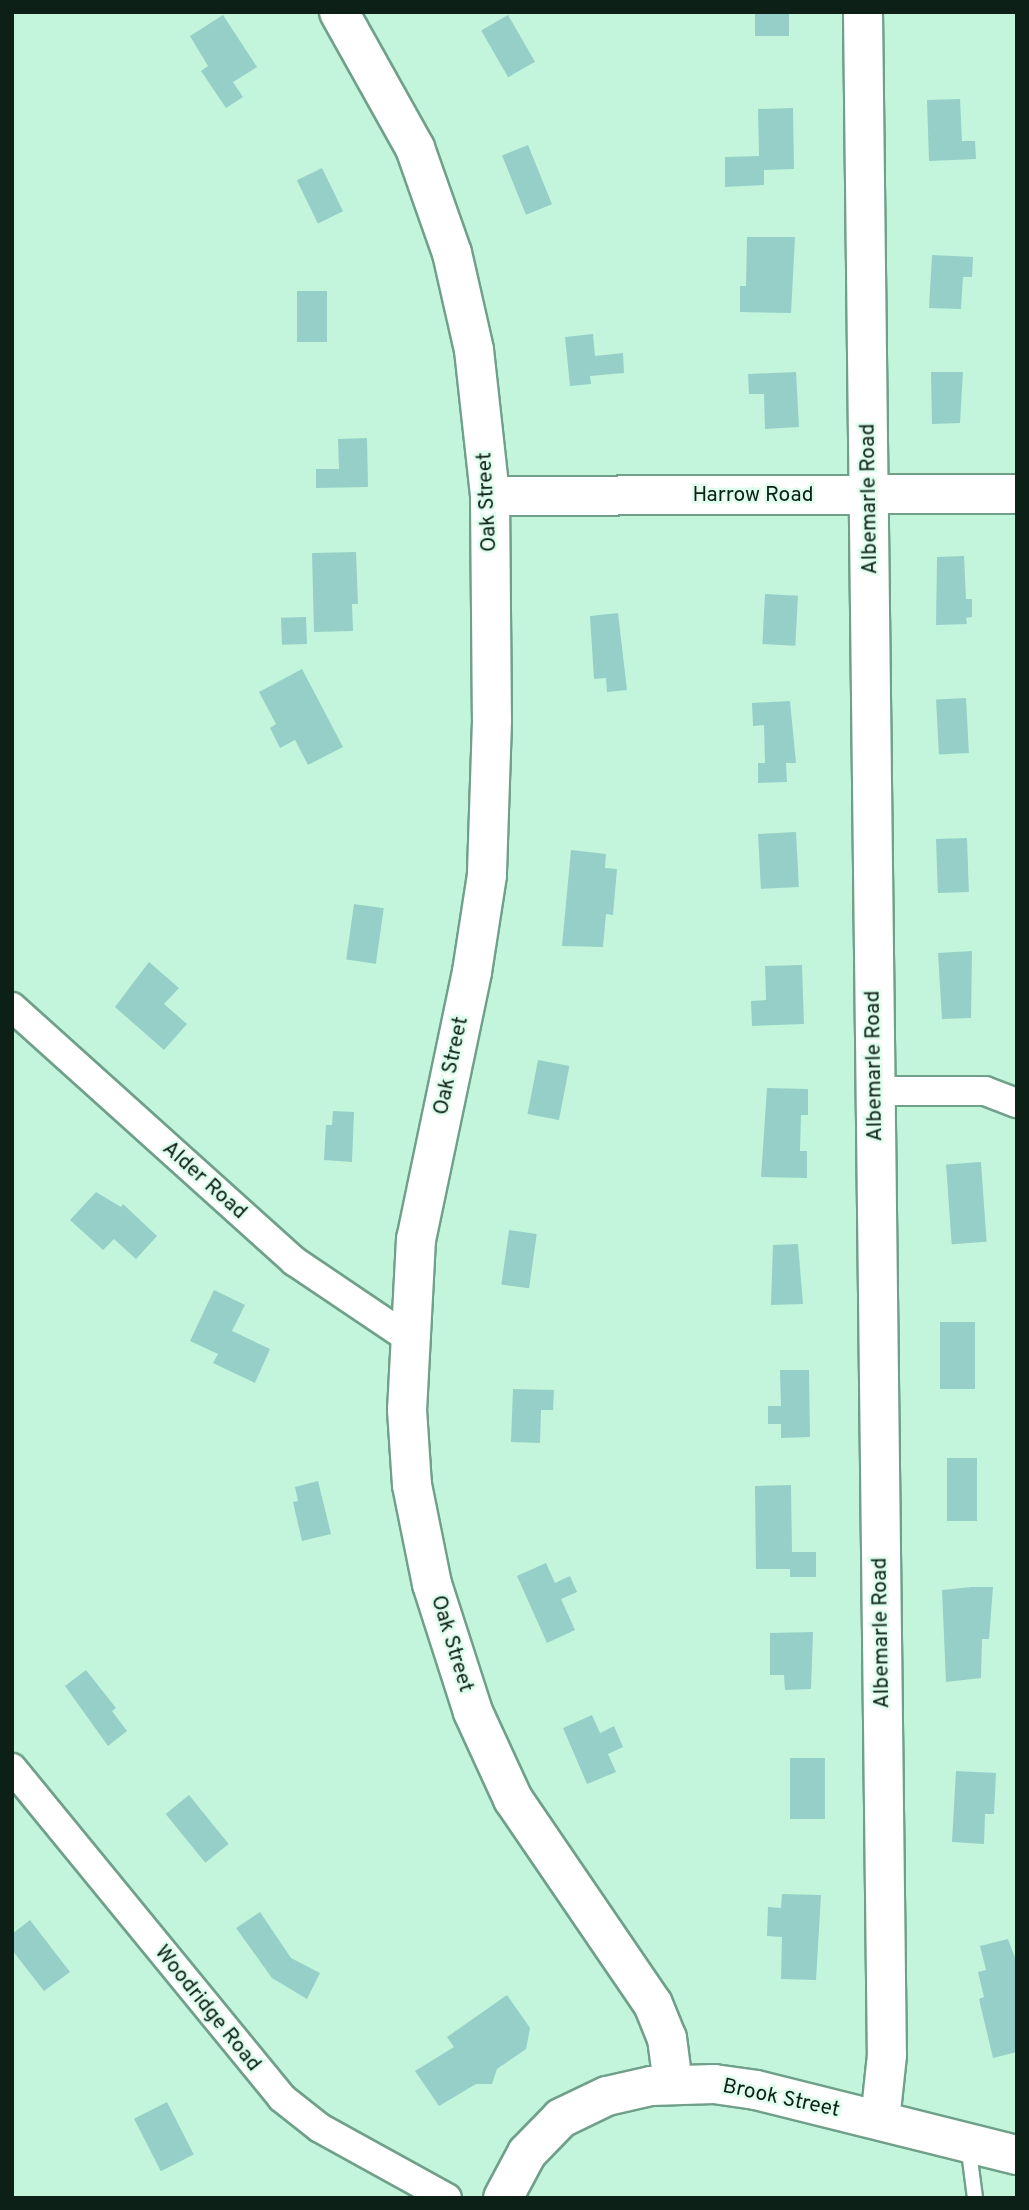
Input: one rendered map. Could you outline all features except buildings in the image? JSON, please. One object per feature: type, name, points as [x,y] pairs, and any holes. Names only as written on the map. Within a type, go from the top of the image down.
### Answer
[{"type":"street","name":"Oak Street","points":[[339,12],[415,148],[452,253],[474,350],[490,496],[492,721],[487,875],[472,972],[416,1240],[408,1338],[407,1410],[412,1485],[432,1584],[472,1712],[513,1798],[653,2004],[667,2038],[673,2084]]},
{"type":"street","name":"Albemarle Road","points":[[863,12],[887,2055],[880,2120]]},
{"type":"street","name":"Harrow Road","points":[[490,496],[1017,494]]},
{"type":"street","name":"Alder Road","points":[[12,1007],[294,1261],[408,1338]]},
{"type":"street","points":[[875,1091],[985,1091],[1017,1103]]},
{"type":"street","name":"Woodridge Road","points":[[12,1768],[282,2098],[320,2128],[447,2198]]},
{"type":"street","name":"Brook Street","points":[[503,2198],[527,2153],[561,2118],[607,2096],[673,2084],[745,2088],[1017,2155]]},
{"type":"lane","points":[[968,2142],[975,2198]]}]
